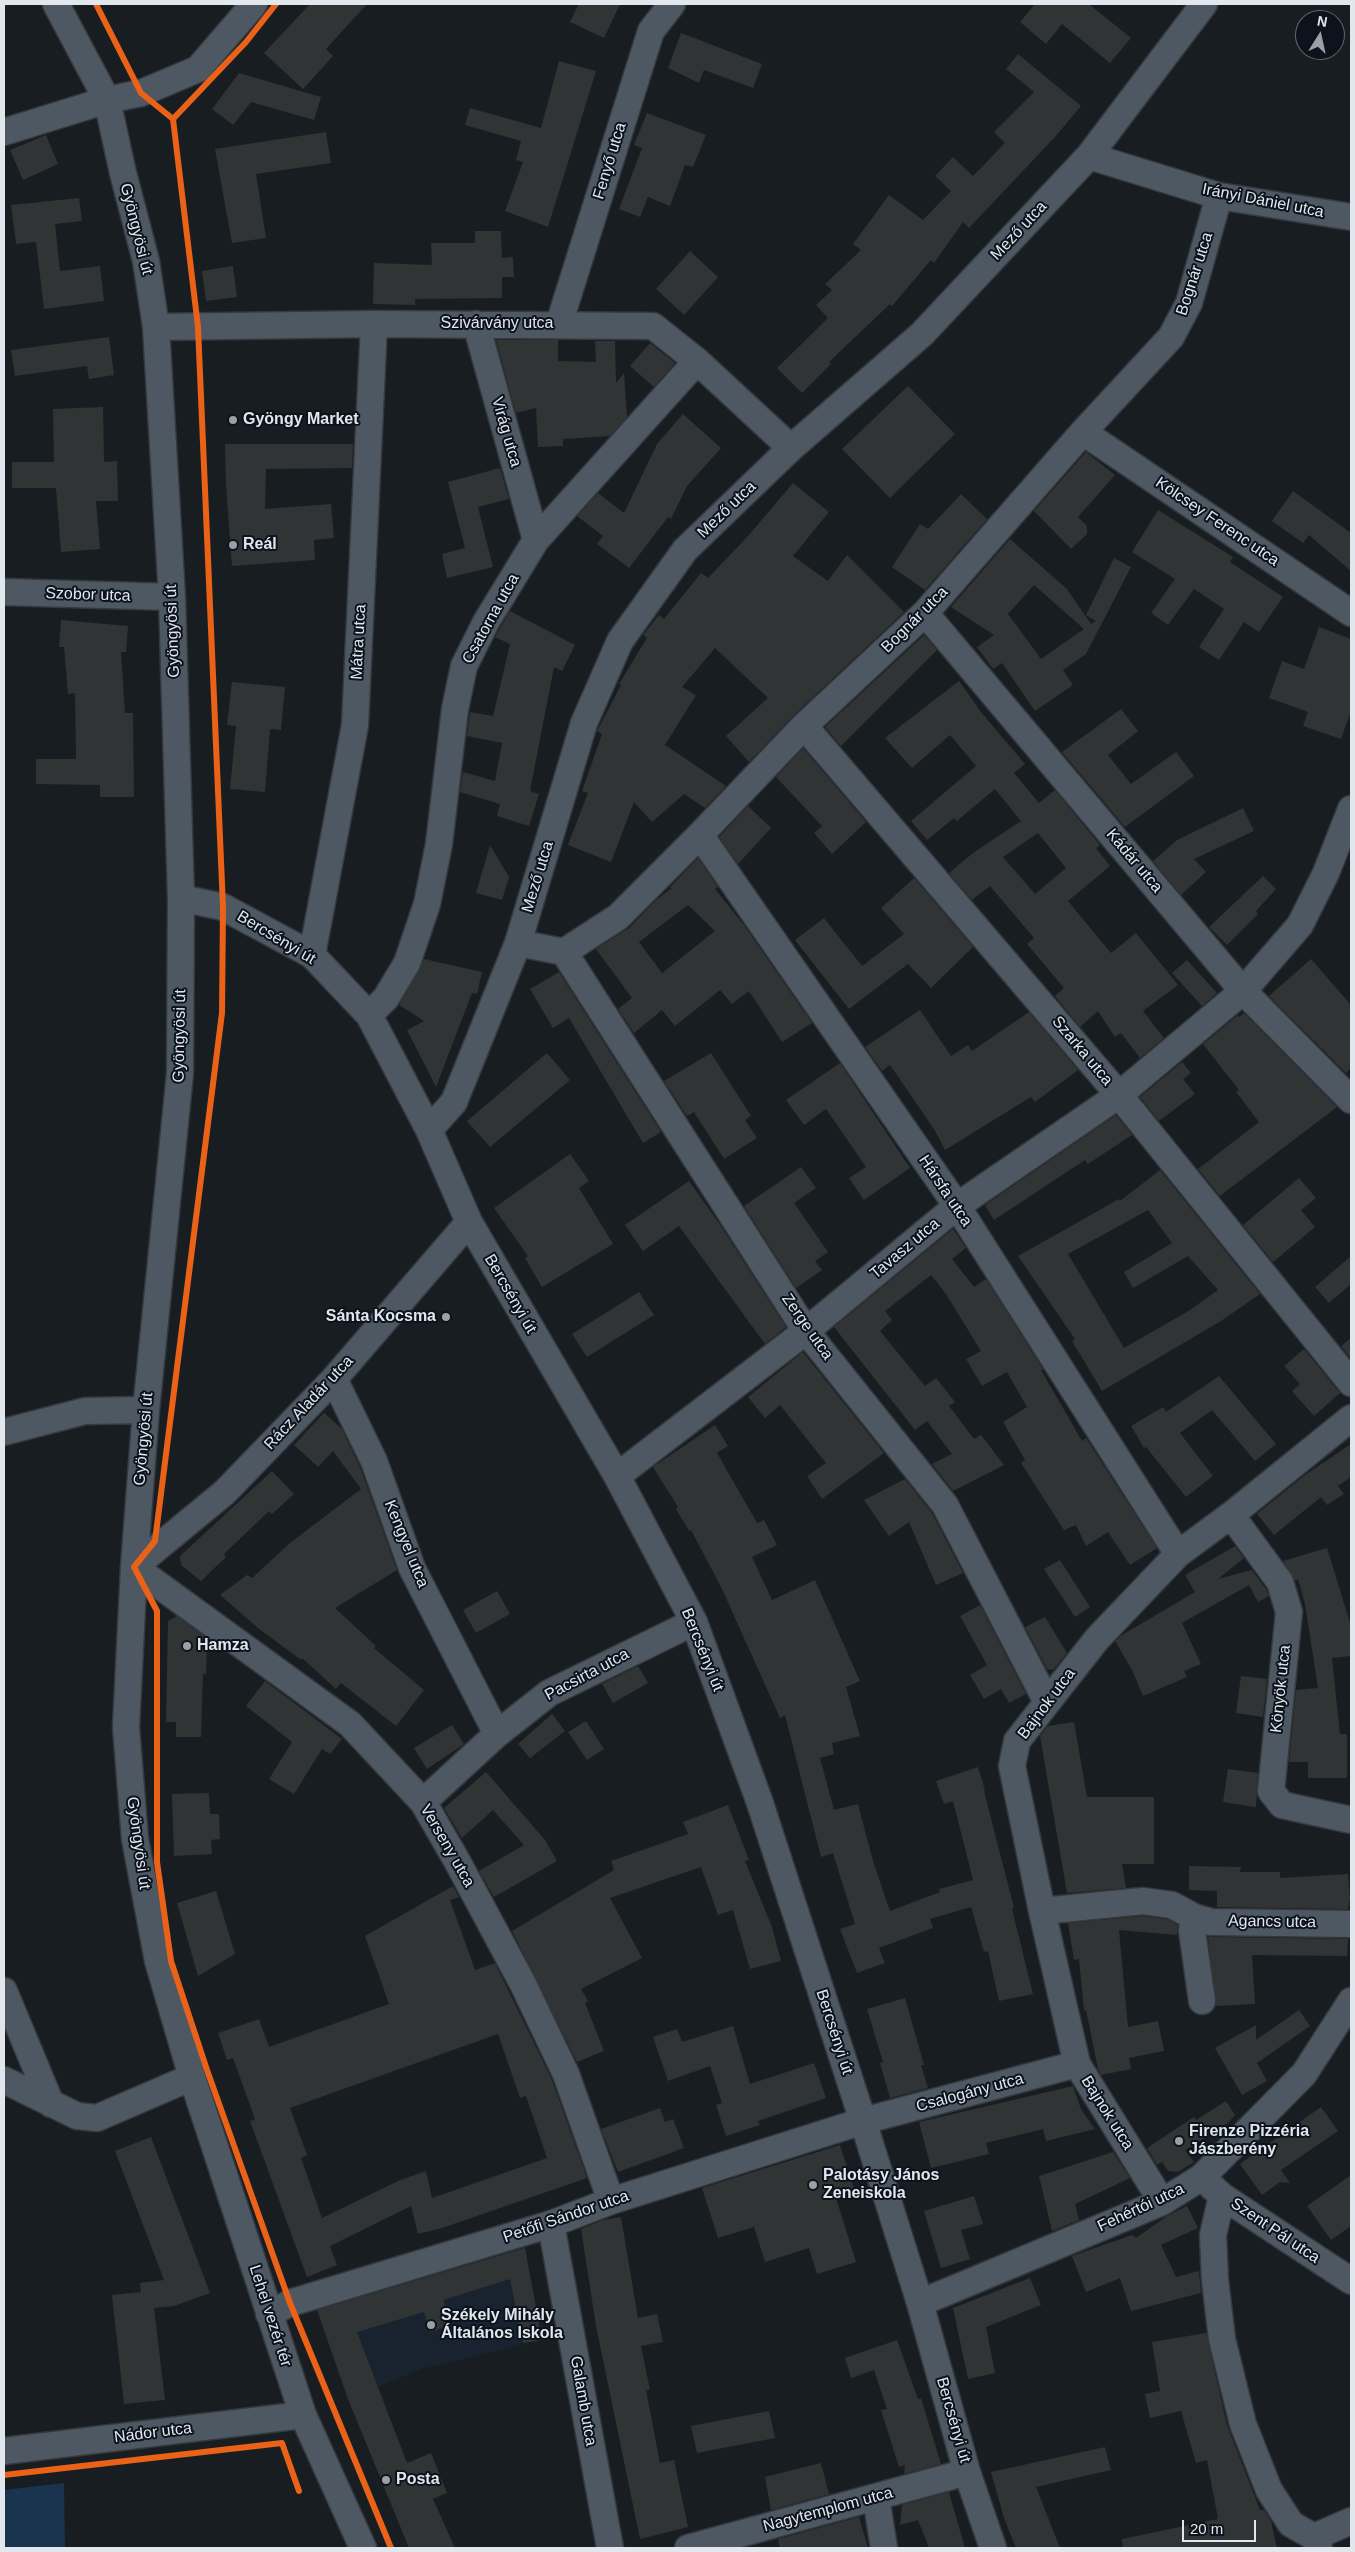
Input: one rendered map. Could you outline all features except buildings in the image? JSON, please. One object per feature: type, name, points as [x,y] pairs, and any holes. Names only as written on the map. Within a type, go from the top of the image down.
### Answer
[{"type":"street","name":"Gyöngyösi út","points":[[56,4],[107,100],[123,173],[146,261],[156,327],[172,597],[181,898],[180,1073],[146,1410],[134,1567],[126,1728],[134,1840],[158,1961],[192,2077]]},
{"type":"street","points":[[4,132],[107,100],[141,93],[198,69],[254,4]]},
{"type":"street","name":"Fenyő utca","points":[[559,324],[651,31],[672,4]]},
{"type":"street","name":"Mező utca","points":[[429,1130],[454,1102],[518,943],[584,723],[620,641],[685,550],[792,448],[922,334],[1089,156],[1204,4]]},
{"type":"street","name":"Irányi Dániel utca","points":[[1089,156],[1219,196],[1351,217]]},
{"type":"street","name":"Bognár utca","points":[[564,952],[618,917],[700,835],[804,726],[925,613],[1083,432],[1171,337],[1189,303],[1219,196]]},
{"type":"street","name":"Szivárvány utca","points":[[156,327],[374,324],[653,326],[697,361],[792,448]]},
{"type":"street","name":"Mátra utca","points":[[312,955],[355,725],[374,324]]},
{"type":"street","name":"Virág utca","points":[[476,324],[536,540]]},
{"type":"street","name":"Csatorna utca","points":[[369,1015],[386,998],[407,962],[427,904],[439,844],[455,709],[464,666],[486,622],[536,540],[697,361]]},
{"type":"street","name":"Kölcsey Ferenc utca","points":[[1083,432],[1351,613]]},
{"type":"street","name":"Szobor utca","points":[[4,592],[172,597]]},
{"type":"street","name":"Kádár utca","points":[[925,613],[1243,991],[1351,1100]]},
{"type":"street","name":"Szarka utca","points":[[804,726],[1119,1095],[1351,1383]]},
{"type":"street","name":"Tavasz utca","points":[[617,1476],[806,1331],[957,1206],[1119,1095],[1243,991],[1300,924],[1326,873],[1351,809]]},
{"type":"street","name":"Hársfa utca","points":[[700,835],[957,1206],[1178,1554]]},
{"type":"street","name":"Bercsényi út","points":[[181,898],[223,907],[312,955],[369,1015],[429,1130],[469,1222],[617,1476],[694,1622],[760,1803],[863,2121],[920,2303],[967,2472],[993,2548]]},
{"type":"street","points":[[518,943],[564,952]]},
{"type":"street","name":"Zerge utca","points":[[564,952],[806,1331],[945,1505],[1047,1702]]},
{"type":"street","name":"Rácz Aladár utca","points":[[134,1567],[225,1492],[334,1379],[469,1222]]},
{"type":"street","name":"Kengyel utca","points":[[334,1379],[374,1461],[412,1568],[497,1734]]},
{"type":"street","points":[[4,1432],[85,1411],[146,1410]]},
{"type":"street","name":"Bajnok utca","points":[[1162,2202],[1077,2064],[1042,1911],[1012,1766],[1017,1741],[1097,1639],[1178,1554],[1231,1515],[1351,1418]]},
{"type":"street","name":"Könyök utca","points":[[1231,1515],[1280,1582],[1289,1612],[1271,1791],[1282,1805],[1351,1820]]},
{"type":"street","name":"Verseny utca","points":[[134,1567],[350,1724],[423,1802],[518,1975],[566,2074],[611,2201]]},
{"type":"street","name":"Pacsirta utca","points":[[423,1802],[497,1734],[549,1693],[694,1622]]},
{"type":"street","name":"Agancs utca","points":[[1042,1911],[1143,1901],[1172,1905],[1194,1917],[1210,1922],[1351,1924]]},
{"type":"street","points":[[1194,1917],[1192,1931],[1202,2001]]},
{"type":"street","name":"Fehértói utca","points":[[920,2303],[1162,2202],[1202,2177],[1304,2074],[1351,2001]]},
{"type":"street","points":[[6,2006],[51,2104]]},
{"type":"street","name":"Csalogány utca","points":[[863,2121],[1077,2064]]},
{"type":"street","points":[[4,2080],[77,2116],[97,2118],[192,2077]]},
{"type":"street","name":"Lehel vezér tér","points":[[192,2077],[303,2415],[363,2548]]},
{"type":"street","name":"Petőfi Sándor utca","points":[[269,2314],[290,2303],[551,2224],[611,2201],[863,2121]]},
{"type":"street","name":"Szent Pál utca","points":[[1202,2177],[1222,2196],[1351,2281]]},
{"type":"street","points":[[1222,2196],[1213,2235],[1215,2280],[1222,2339],[1243,2424],[1269,2490],[1291,2524],[1317,2542],[1351,2521]]},
{"type":"street","name":"Galamb utca","points":[[551,2224],[610,2548]]},
{"type":"street","name":"Nádor utca","points":[[4,2451],[303,2415]]},
{"type":"street","name":"Nagytemplom utca","points":[[688,2548],[967,2472]]},
{"type":"street","points":[[876,2497],[884,2548]]},
{"type":"shaded area","name":"Székely Mihály Általános Iskola","points":[[524,2244],[542,2340],[422,2369],[348,2399],[317,2309]]},
{"type":"shaded area","points":[[64,2483],[65,2548],[4,2548],[4,2490]]},
{"type":"cycle path","points":[[96,4],[141,93],[173,119],[198,327],[223,907],[222,1013],[155,1541],[134,1567],[157,1611],[157,1862],[171,1961],[207,2070],[290,2303],[391,2548]]},
{"type":"cycle path","points":[[173,119],[246,42],[276,4]]},
{"type":"cycle path","points":[[4,2475],[282,2443],[299,2491]]},
{"type":"place","name":"Gyöngy Market","points":[[233,420]]},
{"type":"place","name":"Reál","points":[[233,545]]},
{"type":"place","name":"Sánta Kocsma","points":[[446,1317]]},
{"type":"place","name":"Hamza","points":[[187,1646]]},
{"type":"place","name":"Firenze Pizzéria Jászberény","points":[[1179,2141]]},
{"type":"place","name":"Palotásy János Zeneiskola","points":[[813,2185]]},
{"type":"place","name":"Székely Mihály Általános Iskola","points":[[431,2325]]},
{"type":"place","name":"Posta","points":[[386,2480]]}]
